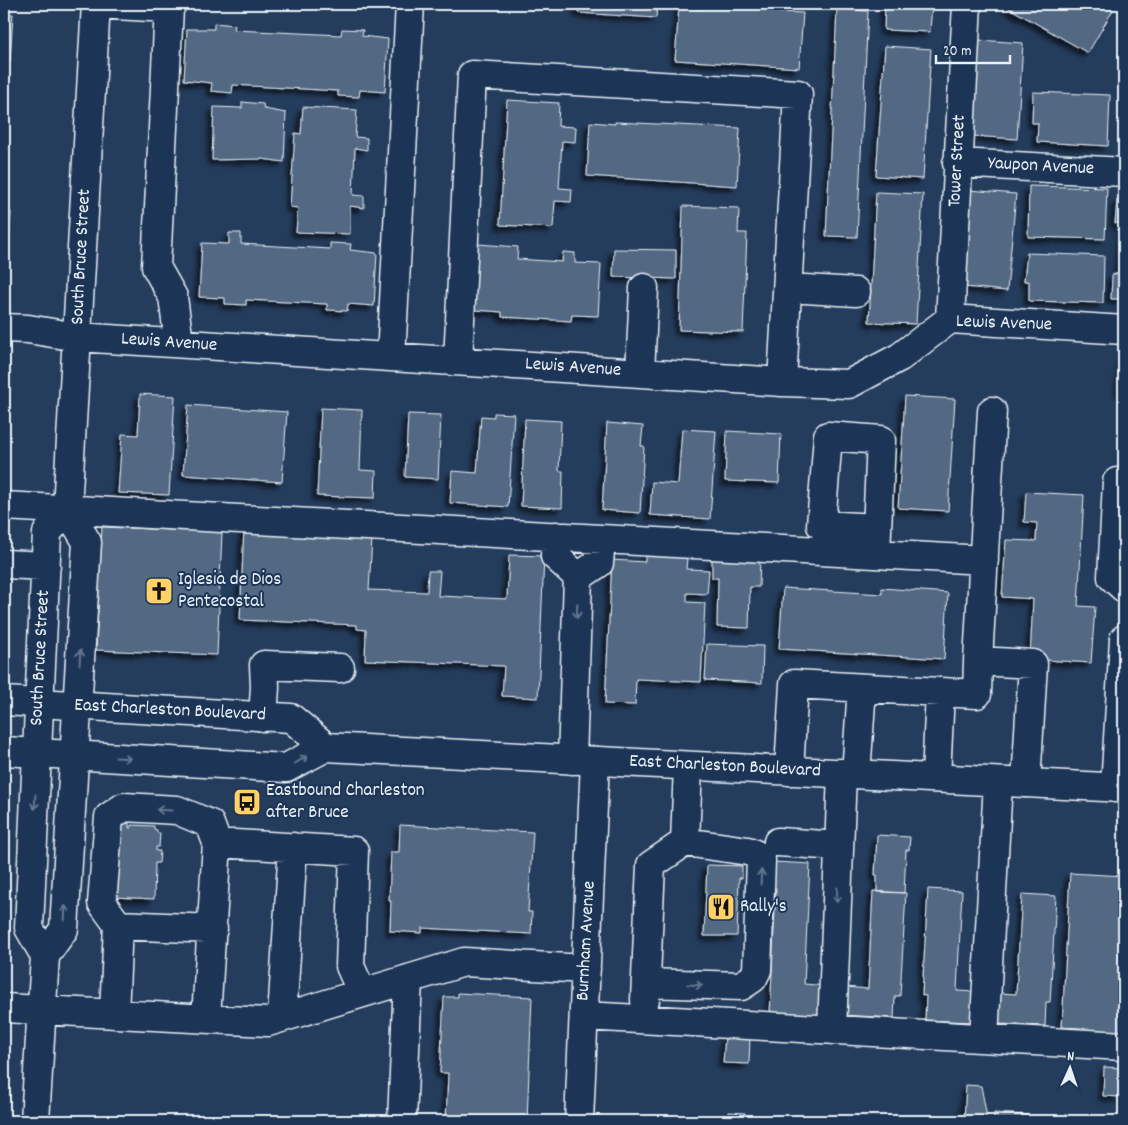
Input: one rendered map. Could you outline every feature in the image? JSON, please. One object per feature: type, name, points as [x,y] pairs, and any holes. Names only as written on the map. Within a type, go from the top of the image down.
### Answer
[{"type":"street","points":[[96,4],[170,6],[156,266],[173,297],[179,343]]},
{"type":"street","name":"South Bruce Street","points":[[67,509],[47,533],[29,928],[45,956],[64,929],[87,542],[67,509],[96,4]]},
{"type":"street","points":[[391,356],[410,4]]},
{"type":"street","name":"Tower Street","points":[[950,319],[967,4]]},
{"type":"street","points":[[458,361],[472,75],[798,94],[782,382]]},
{"type":"street","name":"Yaupon Avenue","points":[[958,162],[1124,172]]},
{"type":"street","points":[[640,372],[644,288]]},
{"type":"street","points":[[788,288],[856,292]]},
{"type":"street","name":"Lewis Avenue","points":[[4,328],[28,329],[77,337],[782,382],[849,384],[900,357],[950,319],[1124,330]]},
{"type":"street","points":[[789,771],[794,684],[977,694],[992,411]]},
{"type":"street","points":[[1117,482],[1112,577],[1124,588]]},
{"type":"street","points":[[4,506],[601,539],[876,541],[984,560]]},
{"type":"street","points":[[556,536],[555,556],[578,577],[599,563],[601,539]]},
{"type":"street","points":[[4,564],[46,566]]},
{"type":"street","name":"Burnham Avenue","points":[[578,577],[584,760],[586,969],[580,1121]]},
{"type":"street","points":[[1120,788],[1124,639]]},
{"type":"street","points":[[978,661],[1033,664],[1026,783]]},
{"type":"street","points":[[263,717],[264,664],[340,668]]},
{"type":"street","points":[[832,1030],[839,846],[862,688]]},
{"type":"street","points":[[936,778],[940,692]]},
{"type":"street","name":"East Charleston Boulevard","points":[[4,701],[291,718],[326,747],[1120,788]]},
{"type":"street","points":[[4,751],[286,768],[326,747]]},
{"type":"street","points":[[685,842],[688,766]]},
{"type":"street","points":[[984,1038],[998,782]]},
{"type":"street","points":[[114,1014],[118,925],[102,903],[109,817],[124,807],[177,810],[213,834],[293,847],[354,851],[350,966],[362,993]]},
{"type":"street","points":[[206,1018],[213,929],[213,834]]},
{"type":"street","points":[[644,1019],[651,865],[685,842],[748,851],[755,854],[761,860],[762,865],[757,970],[753,978],[741,986],[646,983]]},
{"type":"street","points":[[778,842],[839,846]]},
{"type":"street","points":[[282,1018],[293,847]]},
{"type":"street","points":[[118,925],[213,929]]},
{"type":"street","points":[[35,1121],[45,956]]},
{"type":"street","points":[[4,1008],[268,1022],[464,962],[586,969]]},
{"type":"street","points":[[402,1121],[408,979]]},
{"type":"street","points":[[584,1016],[1124,1046]]},
{"type":"building","points":[[578,4],[657,4],[656,18],[578,13]]},
{"type":"building","points":[[704,4],[778,8],[778,12],[803,13],[799,68],[675,60],[679,7],[703,9]]},
{"type":"building","points":[[885,4],[932,4],[930,32],[884,30]]},
{"type":"building","points":[[1002,4],[1103,4],[1113,10],[1088,53]]},
{"type":"building","points":[[837,9],[868,11],[857,237],[826,236]]},
{"type":"building","points":[[4,14],[13,14],[10,63],[4,63]]},
{"type":"building","points":[[214,23],[235,25],[234,30],[341,35],[342,29],[363,30],[362,36],[388,39],[385,92],[360,90],[359,97],[338,96],[338,91],[233,85],[232,93],[211,91],[212,83],[184,80],[187,29],[214,29]]},
{"type":"building","points":[[978,40],[1023,43],[1017,139],[971,136]]},
{"type":"building","points":[[885,46],[931,49],[923,179],[876,176]]},
{"type":"building","points":[[4,74],[7,75],[4,124]]},
{"type":"building","points":[[1033,92],[1110,95],[1108,146],[1037,142],[1038,123],[1032,123]]},
{"type":"building","points":[[507,100],[559,103],[558,126],[576,127],[575,142],[562,141],[559,188],[572,189],[571,202],[555,201],[553,228],[500,225]]},
{"type":"building","points":[[242,102],[263,104],[264,109],[286,113],[284,162],[262,159],[212,160],[214,107],[242,108]]},
{"type":"building","points":[[303,107],[357,110],[355,137],[367,138],[367,150],[355,148],[353,195],[364,196],[364,208],[350,206],[350,234],[296,232],[298,208],[290,207],[295,133],[301,134]]},
{"type":"building","points":[[590,122],[740,128],[737,186],[587,176]]},
{"type":"building","points":[[1029,186],[1107,188],[1105,239],[1028,237]]},
{"type":"building","points":[[969,190],[1016,194],[1007,291],[964,287]]},
{"type":"building","points":[[876,192],[923,194],[916,324],[869,322]]},
{"type":"building","points":[[1117,200],[1124,200],[1124,299],[1111,299],[1112,275],[1119,273],[1122,223],[1115,223]]},
{"type":"building","points":[[683,206],[739,208],[738,233],[747,233],[743,332],[679,330]]},
{"type":"building","points":[[4,211],[11,212],[7,275],[4,275]]},
{"type":"building","points":[[229,233],[241,233],[241,244],[330,249],[330,243],[351,244],[350,250],[377,253],[374,306],[348,304],[347,311],[327,310],[327,304],[246,300],[246,305],[225,304],[225,298],[199,297],[202,243],[229,244]]},
{"type":"building","points":[[478,244],[518,247],[517,259],[562,262],[563,252],[575,253],[575,263],[601,264],[598,316],[572,315],[571,321],[502,317],[502,312],[475,310]]},
{"type":"building","points":[[614,249],[676,250],[676,279],[613,277]]},
{"type":"building","points":[[1027,253],[1104,256],[1103,303],[1029,301],[1029,281],[1024,281]]},
{"type":"building","points":[[1123,355],[1124,393],[1120,393]]},
{"type":"building","points":[[140,394],[175,396],[169,495],[118,493],[122,434],[138,435]]},
{"type":"building","points":[[905,396],[955,399],[948,511],[898,508]]},
{"type":"building","points":[[188,405],[287,412],[282,482],[183,475]]},
{"type":"building","points":[[321,408],[362,410],[360,470],[376,471],[375,498],[317,496]]},
{"type":"building","points":[[494,413],[514,414],[508,507],[450,503],[452,471],[477,473],[481,416],[494,417]]},
{"type":"building","points":[[408,414],[441,415],[438,479],[405,477]]},
{"type":"building","points":[[525,419],[561,421],[559,471],[563,471],[562,508],[521,506]]},
{"type":"building","points":[[607,423],[643,426],[641,446],[644,446],[640,513],[602,510]]},
{"type":"building","points":[[682,429],[716,431],[710,519],[650,515],[652,482],[678,484]]},
{"type":"building","points":[[727,431],[781,434],[779,483],[725,481]]},
{"type":"building","points":[[1026,492],[1084,495],[1078,606],[1095,607],[1091,663],[1030,659],[1033,599],[1002,597],[1006,540],[1036,541],[1037,523],[1024,522]]},
{"type":"building","name":"Iglesia de Dios Pentecostal","points":[[102,527],[222,532],[217,655],[96,650]]},
{"type":"building","points":[[244,527],[372,538],[369,590],[427,592],[428,571],[440,571],[438,596],[507,599],[509,555],[544,556],[538,698],[502,696],[504,666],[365,660],[366,630],[357,629],[357,625],[240,620]]},
{"type":"building","points":[[645,555],[687,558],[686,569],[709,570],[707,594],[687,593],[687,602],[705,603],[701,682],[636,679],[635,705],[605,704],[612,560],[645,562]]},
{"type":"building","points":[[712,559],[760,560],[759,587],[750,587],[749,628],[717,627],[718,578],[712,578]]},
{"type":"building","points":[[783,588],[882,594],[882,588],[948,593],[944,659],[779,649]]},
{"type":"building","points":[[707,644],[763,646],[762,683],[705,680]]},
{"type":"building","points":[[118,823],[129,823],[129,828],[131,828],[131,825],[154,826],[157,833],[160,833],[159,847],[156,847],[156,851],[160,851],[159,863],[155,863],[154,899],[113,897]]},
{"type":"building","points":[[400,825],[533,832],[528,912],[532,912],[531,934],[422,928],[422,933],[390,931],[391,852],[399,852]]},
{"type":"building","points":[[877,835],[910,837],[909,850],[906,850],[904,893],[877,892],[877,875],[875,875]]},
{"type":"building","points":[[774,862],[810,864],[804,984],[827,986],[825,1017],[770,1014],[776,888],[773,887]]},
{"type":"building","name":"Rally's","points":[[707,865],[742,866],[742,878],[739,878],[737,936],[704,936]]},
{"type":"building","points":[[1070,873],[1124,876],[1124,1035],[1081,1033],[1081,1028],[1062,1027]]},
{"type":"building","points":[[928,889],[962,891],[957,991],[975,992],[974,1022],[925,1020],[926,996],[922,995]]},
{"type":"building","points":[[873,891],[906,893],[900,996],[895,996],[894,1018],[843,1015],[845,987],[868,989]]},
{"type":"building","points":[[1022,894],[1056,896],[1050,1002],[1046,1002],[1045,1026],[996,1024],[998,993],[1016,994]]},
{"type":"building","points":[[458,993],[532,997],[527,1121],[446,1121],[448,1073],[440,1073],[444,997],[458,997]]},
{"type":"building","points":[[725,1036],[750,1037],[749,1064],[723,1063]]},
{"type":"building","points":[[1104,1067],[1122,1068],[1122,1071],[1124,1071],[1124,1087],[1121,1087],[1121,1097],[1103,1096]]},
{"type":"building","points":[[966,1085],[981,1086],[986,1121],[964,1121]]},
{"type":"building","points":[[729,1112],[745,1113],[744,1121],[683,1121],[683,1117],[729,1119]]},
{"type":"building","points":[[994,1113],[1027,1115],[1027,1121],[994,1121]]},
{"type":"place","name":"Iglesia de Dios Pentecostal","points":[[159,591]]},
{"type":"place","name":"Eastbound Charleston after Bruce","points":[[247,802]]},
{"type":"place","name":"Rally's","points":[[721,907]]}]
